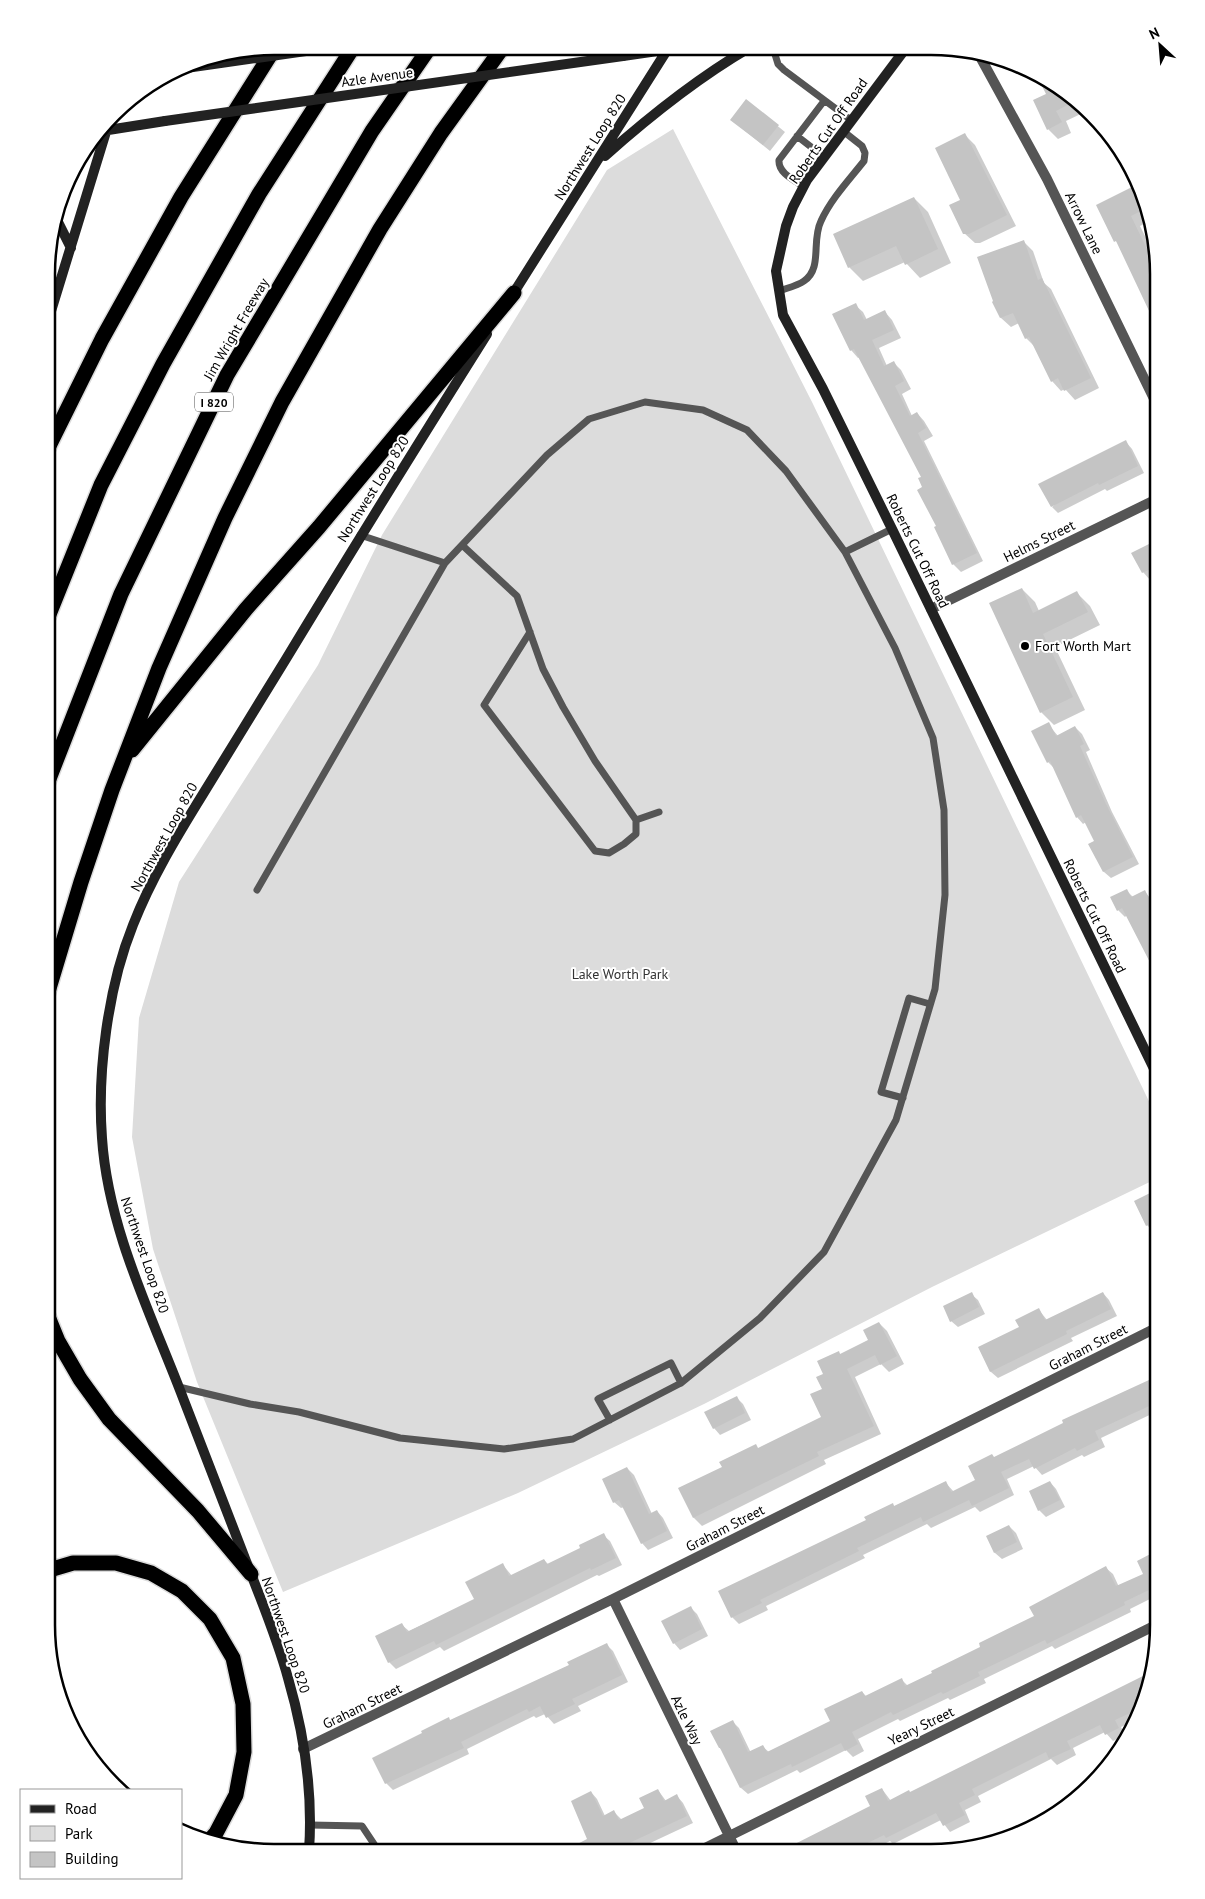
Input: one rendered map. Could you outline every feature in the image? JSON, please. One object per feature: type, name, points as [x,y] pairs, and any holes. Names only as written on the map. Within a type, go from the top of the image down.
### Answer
[{"type":"highway","points":[[55,434],[102,339],[181,197],[270,55]]},
{"type":"highway","points":[[55,600],[101,485],[163,364],[259,194],[348,55]]},
{"type":"highway","name":"Jim Wright Freeway","points":[[55,763],[121,594],[227,375],[372,131],[424,55]]},
{"type":"highway","points":[[55,968],[81,882],[159,668],[225,518],[282,402],[380,228],[441,133],[497,55]]},
{"type":"highway","points":[[124,761],[246,609],[319,527],[514,293]]},
{"type":"highway","points":[[55,1334],[80,1379],[109,1419],[198,1512],[251,1574]]},
{"type":"highway","points":[[55,1568],[73,1563],[116,1563],[151,1573],[182,1591],[210,1619],[233,1658],[243,1704],[244,1752],[236,1795],[214,1836]]},
{"type":"main road","points":[[210,65],[278,55]]},
{"type":"main road","name":"Azle Avenue","points":[[111,127],[629,55]]},
{"type":"main road","name":"Northwest Loop 820","points":[[309,1844],[310,1825],[303,1749],[298,1717],[279,1647],[123,1242],[113,1207],[104,1166],[101,1133],[101,1092],[104,1054],[113,992],[132,928],[161,864],[360,536],[664,55]]},
{"type":"main road","points":[[595,165],[670,100],[737,55]]},
{"type":"main road","name":"Roberts Cut Off Road","points":[[901,55],[842,131],[803,186],[786,226],[776,271],[783,315],[823,389],[892,529],[1150,1061]]},
{"type":"main road","points":[[55,299],[103,137]]},
{"type":"main road","points":[[60,226],[71,248]]},
{"type":"street","name":"Arrow Lane","points":[[982,61],[1048,179],[1150,390]]},
{"type":"street","name":"Helms Street","points":[[931,609],[1150,502]]},
{"type":"street","name":"Graham Street","points":[[303,1749],[613,1599],[1150,1331]]},
{"type":"street","name":"Azle Way","points":[[613,1599],[733,1844]]},
{"type":"street","name":"Yeary Street","points":[[713,1844],[1150,1628]]},
{"type":"lane","points":[[775,55],[778,64],[784,70],[851,120]]},
{"type":"lane","points":[[803,186],[783,173],[779,160],[824,100]]},
{"type":"lane","points":[[779,291],[803,282],[810,275],[816,263],[816,238],[821,221],[832,203],[864,161],[866,153],[862,146],[842,131]]},
{"type":"lane","points":[[797,136],[824,156]]},
{"type":"lane","points":[[179,1387],[250,1404],[299,1412],[400,1438],[504,1449],[573,1439],[681,1383],[760,1318],[824,1252],[896,1120],[903,1098],[934,990],[944,895],[944,810],[933,738],[895,648],[845,552],[786,471],[747,430],[703,410],[645,402],[588,419],[547,455],[445,563],[257,890]]},
{"type":"lane","points":[[845,552],[892,529]]},
{"type":"lane","points":[[360,536],[445,563]]},
{"type":"lane","points":[[462,545],[517,596],[530,632],[543,670],[595,761],[636,820],[636,834],[609,853],[595,851],[484,706],[530,632]]},
{"type":"lane","points":[[636,820],[659,812]]},
{"type":"lane","points":[[903,1098],[881,1092],[909,998],[930,1004]]},
{"type":"lane","points":[[610,1420],[598,1399],[672,1363],[681,1383]]},
{"type":"lane","points":[[310,1825],[362,1826],[374,1844]]},
{"type":"green space","name":"Lake Worth Park","points":[[673,129],[812,402],[1150,1103],[1150,1182],[932,1287],[704,1404],[518,1493],[283,1592],[197,1382],[153,1249],[132,1137],[139,1018],[179,882],[318,665],[382,535],[607,170]]},
{"type":"building","points":[[1041,85],[1069,104],[1056,111],[1062,122],[1047,130],[1033,100],[1046,94]]},
{"type":"building","points":[[746,99],[779,125],[763,145],[730,120]]},
{"type":"building","points":[[965,133],[1007,215],[969,234],[963,234],[949,205],[960,200],[935,148]]},
{"type":"building","points":[[1132,187],[1141,211],[1131,216],[1149,254],[1150,313],[1116,241],[1114,242],[1096,205]]},
{"type":"building","points":[[914,197],[938,249],[905,265],[896,246],[848,268],[833,234]]},
{"type":"building","points":[[1024,240],[1038,280],[1042,278],[1091,378],[1064,391],[1058,378],[1051,382],[1029,337],[1025,339],[1013,313],[1000,318],[992,302],[977,257]]},
{"type":"building","points":[[856,303],[864,320],[885,310],[894,330],[872,340],[884,366],[894,361],[904,381],[895,386],[910,416],[917,412],[926,428],[918,433],[977,553],[952,565],[934,527],[936,526],[917,490],[922,487],[918,478],[921,477],[854,349],[850,351],[832,314]]},
{"type":"building","points":[[1126,440],[1138,466],[1099,485],[1098,483],[1051,507],[1038,484]]},
{"type":"building","points":[[1150,544],[1150,569],[1142,573],[1131,553]]},
{"type":"building","points":[[1022,588],[1033,613],[1077,591],[1088,612],[1043,634],[1073,697],[1040,713],[989,603]]},
{"type":"building","points":[[1049,722],[1056,736],[1075,726],[1084,744],[1080,746],[1106,804],[1133,857],[1103,872],[1088,844],[1094,841],[1081,815],[1076,818],[1050,761],[1047,763],[1031,731]]},
{"type":"building","points":[[1127,889],[1131,897],[1145,890],[1150,900],[1150,962],[1122,908],[1117,911],[1110,897]]},
{"type":"building","points":[[1150,1193],[1150,1224],[1146,1226],[1134,1201]]},
{"type":"building","points":[[972,1292],[979,1307],[950,1322],[943,1306]]},
{"type":"building","points":[[1103,1292],[1111,1309],[1066,1331],[1067,1334],[990,1372],[978,1347],[1019,1327],[1015,1320],[1039,1308],[1045,1320]]},
{"type":"building","points":[[879,1322],[897,1356],[880,1365],[875,1355],[847,1369],[874,1426],[817,1452],[819,1456],[693,1518],[678,1488],[722,1467],[719,1462],[756,1444],[758,1448],[821,1417],[810,1394],[822,1389],[816,1377],[823,1374],[817,1361],[839,1351],[840,1354],[868,1340],[863,1330]]},
{"type":"building","points":[[1149,1380],[1150,1406],[1095,1431],[1099,1440],[1077,1451],[1075,1448],[1034,1469],[1029,1459],[1001,1472],[1009,1488],[972,1506],[969,1500],[923,1522],[921,1517],[857,1548],[859,1551],[760,1600],[762,1603],[731,1618],[718,1591],[866,1520],[864,1517],[893,1503],[894,1506],[946,1481],[951,1492],[975,1480],[968,1466],[992,1454],[994,1457],[1063,1423],[1062,1420]]},
{"type":"building","points":[[737,1396],[745,1413],[713,1429],[704,1412]]},
{"type":"building","points":[[627,1467],[649,1514],[657,1510],[667,1531],[641,1544],[619,1500],[613,1503],[602,1479]]},
{"type":"building","points":[[1050,1481],[1060,1500],[1038,1511],[1029,1491]]},
{"type":"building","points":[[1009,1525],[1017,1542],[994,1553],[986,1536]]},
{"type":"building","points":[[604,1533],[616,1558],[591,1570],[590,1568],[436,1645],[434,1641],[388,1663],[375,1636],[402,1623],[407,1632],[474,1599],[465,1582],[503,1563],[509,1576],[544,1559],[547,1564],[580,1548],[579,1545]]},
{"type":"building","points":[[1150,1554],[1150,1589],[1124,1602],[1125,1605],[1047,1644],[1045,1640],[978,1672],[980,1676],[943,1694],[941,1692],[893,1715],[891,1712],[852,1732],[858,1744],[845,1751],[841,1743],[792,1767],[791,1764],[740,1788],[710,1731],[733,1720],[748,1752],[763,1745],[767,1752],[830,1721],[824,1709],[862,1691],[865,1696],[902,1678],[905,1686],[980,1647],[979,1643],[1034,1616],[1029,1607],[1106,1566],[1116,1586],[1143,1574],[1137,1561]]},
{"type":"building","points":[[691,1606],[702,1629],[673,1644],[661,1621]]},
{"type":"building","points":[[607,1643],[622,1675],[572,1699],[575,1704],[546,1718],[540,1706],[529,1712],[527,1709],[461,1742],[464,1748],[385,1784],[372,1758],[449,1717],[450,1720],[569,1665],[567,1662]]},
{"type":"building","points":[[1144,1675],[1131,1712],[1115,1720],[1119,1728],[1105,1735],[1100,1725],[1067,1741],[1071,1749],[1049,1759],[1046,1752],[972,1789],[975,1795],[959,1803],[965,1815],[943,1826],[936,1813],[886,1838],[884,1835],[866,1844],[795,1844],[870,1806],[865,1796],[882,1788],[888,1801],[909,1790],[910,1792]]},
{"type":"building","points":[[658,1789],[664,1801],[677,1794],[687,1816],[627,1844],[577,1844],[587,1839],[571,1801],[591,1791],[603,1816],[614,1810],[619,1820],[644,1808],[639,1798]]},
{"type":"place","name":"Fort Worth Mart","points":[[1025,646]]}]
